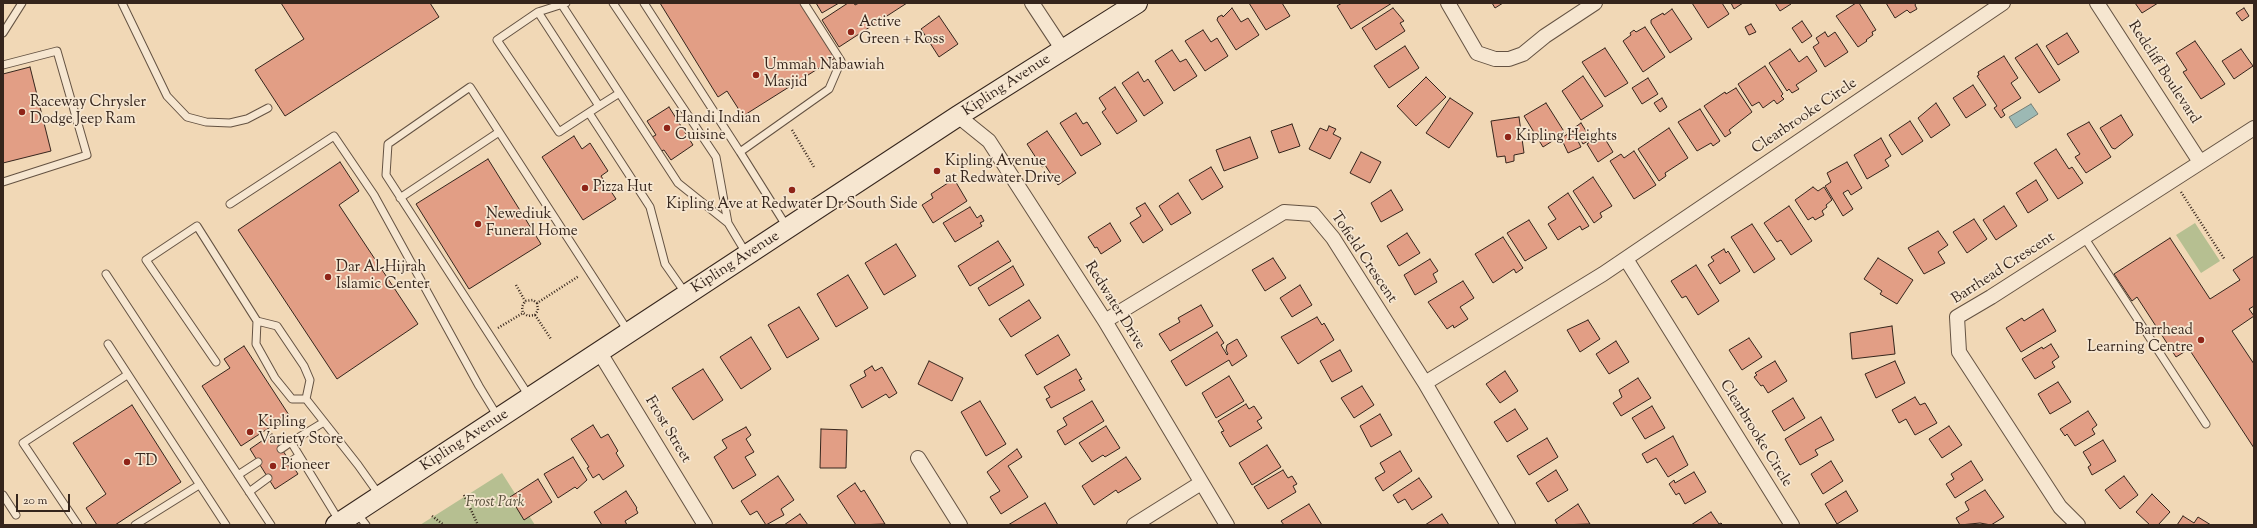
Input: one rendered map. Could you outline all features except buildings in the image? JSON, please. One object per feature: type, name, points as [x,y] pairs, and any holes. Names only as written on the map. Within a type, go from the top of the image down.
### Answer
[{"type":"main road","name":"Kipling Avenue","points":[[349,521],[380,496],[600,353],[958,116],[1137,3]]},
{"type":"street","points":[[1032,3],[1063,50]]},
{"type":"street","points":[[1448,3],[1478,53],[1495,59],[1509,59],[1523,54],[1545,36],[1595,3]]},
{"type":"street","name":"Clearbrooke Circle","points":[[1425,383],[1626,259],[2003,3]]},
{"type":"street","name":"Redcliff Boulevard","points":[[2097,3],[2200,162]]},
{"type":"street","name":"Redwater Drive","points":[[958,116],[989,141],[1105,321],[1227,525]]},
{"type":"street","name":"Barrhead Crescent","points":[[2078,525],[2060,507],[1959,352],[1958,317],[2254,128]]},
{"type":"street","name":"Tofield Crescent","points":[[1105,321],[1284,212],[1313,214],[1333,238],[1425,383],[1508,525]]},
{"type":"street","name":"Clearbrooke Circle","points":[[1626,259],[1792,525]]},
{"type":"street","name":"Frost Street","points":[[600,353],[705,525]]},
{"type":"street","points":[[918,458],[960,525]]},
{"type":"street","points":[[1134,525],[1201,483]]},
{"type":"lane","points":[[3,33],[22,3]]},
{"type":"lane","points":[[122,3],[167,96],[187,117],[206,122],[230,123],[247,119],[268,108]]},
{"type":"lane","points":[[613,3],[716,157],[728,223]]},
{"type":"lane","points":[[644,3],[788,229]]},
{"type":"lane","points":[[740,152],[830,90],[841,61],[804,3]]},
{"type":"lane","points":[[618,94],[559,132],[498,40],[538,12],[564,4],[618,94],[678,183],[728,223],[748,255]]},
{"type":"lane","points":[[538,12],[599,106]]},
{"type":"lane","points":[[3,65],[57,51],[87,155],[3,182]]},
{"type":"lane","points":[[531,398],[386,175],[388,144],[470,87],[629,333]]},
{"type":"lane","points":[[589,113],[650,207],[665,264],[686,296]]},
{"type":"lane","points":[[400,198],[500,132]]},
{"type":"lane","points":[[230,204],[334,136],[374,195],[479,386],[499,418]]},
{"type":"lane","points":[[216,362],[146,260],[197,226],[257,320],[256,344],[275,378],[292,398],[306,399],[358,465],[380,496]]},
{"type":"lane","points":[[2084,237],[2206,424]]},
{"type":"lane","points":[[106,274],[271,525]]},
{"type":"lane","points":[[257,320],[277,326],[304,366],[310,380],[306,399]]},
{"type":"lane","points":[[108,344],[226,525]]},
{"type":"lane","points":[[78,525],[23,443],[127,375]]},
{"type":"lane","points":[[281,448],[324,422]]},
{"type":"lane","points":[[291,442],[299,456],[349,521]]},
{"type":"lane","points":[[290,462],[299,456]]},
{"type":"lane","points":[[238,475],[258,462]]},
{"type":"lane","points":[[249,492],[268,478]]},
{"type":"lane","points":[[135,525],[199,485]]},
{"type":"lane","points":[[3,495],[16,515]]},
{"type":"path","points":[[786,120],[814,168]]},
{"type":"path","points":[[2173,180],[2225,260]]},
{"type":"path","points":[[537,303],[589,270]]},
{"type":"path","points":[[516,286],[525,301]]},
{"type":"path","points":[[525,301],[533,300],[537,303]]},
{"type":"path","points":[[525,301],[522,307],[523,312],[528,316],[535,315]]},
{"type":"path","points":[[535,315],[538,310],[537,303]]},
{"type":"path","points":[[488,334],[523,312]]},
{"type":"path","points":[[535,315],[551,339]]},
{"type":"path","points":[[464,495],[478,525]]},
{"type":"path","points":[[432,516],[444,525]]},
{"type":"green space","points":[[2195,223],[2220,261],[2201,273],[2176,235]]},
{"type":"green space","name":"Frost Park","points":[[502,473],[535,525],[420,525]]},
{"type":"water","points":[[2031,104],[2038,114],[2016,128],[2009,117]]},
{"type":"place","name":"Active Green + Ross","points":[[851,32]]},
{"type":"place","name":"Ummah Nabawiah Masjid","points":[[756,75]]},
{"type":"place","name":"Raceway Chrysler Dodge Jeep Ram","points":[[22,112]]},
{"type":"place","name":"Handi Indian Cuisine","points":[[667,128]]},
{"type":"place","name":"Kipling Heights","points":[[1508,137]]},
{"type":"place","name":"Kipling Avenue at Redwater Drive","points":[[937,171]]},
{"type":"place","name":"Pizza Hut","points":[[585,188]]},
{"type":"place","name":"Kipling Ave at Redwater Dr South Side","points":[[792,190]]},
{"type":"place","name":"Newediuk Funeral Home","points":[[478,224]]},
{"type":"place","name":"Dar Al-Hijrah Islamic Center","points":[[328,277]]},
{"type":"place","name":"Barrhead Learning Centre","points":[[2201,340]]},
{"type":"place","name":"Kipling Variety Store","points":[[250,432]]},
{"type":"place","name":"TD","points":[[127,462]]},
{"type":"place","name":"Pioneer","points":[[273,466]]}]
